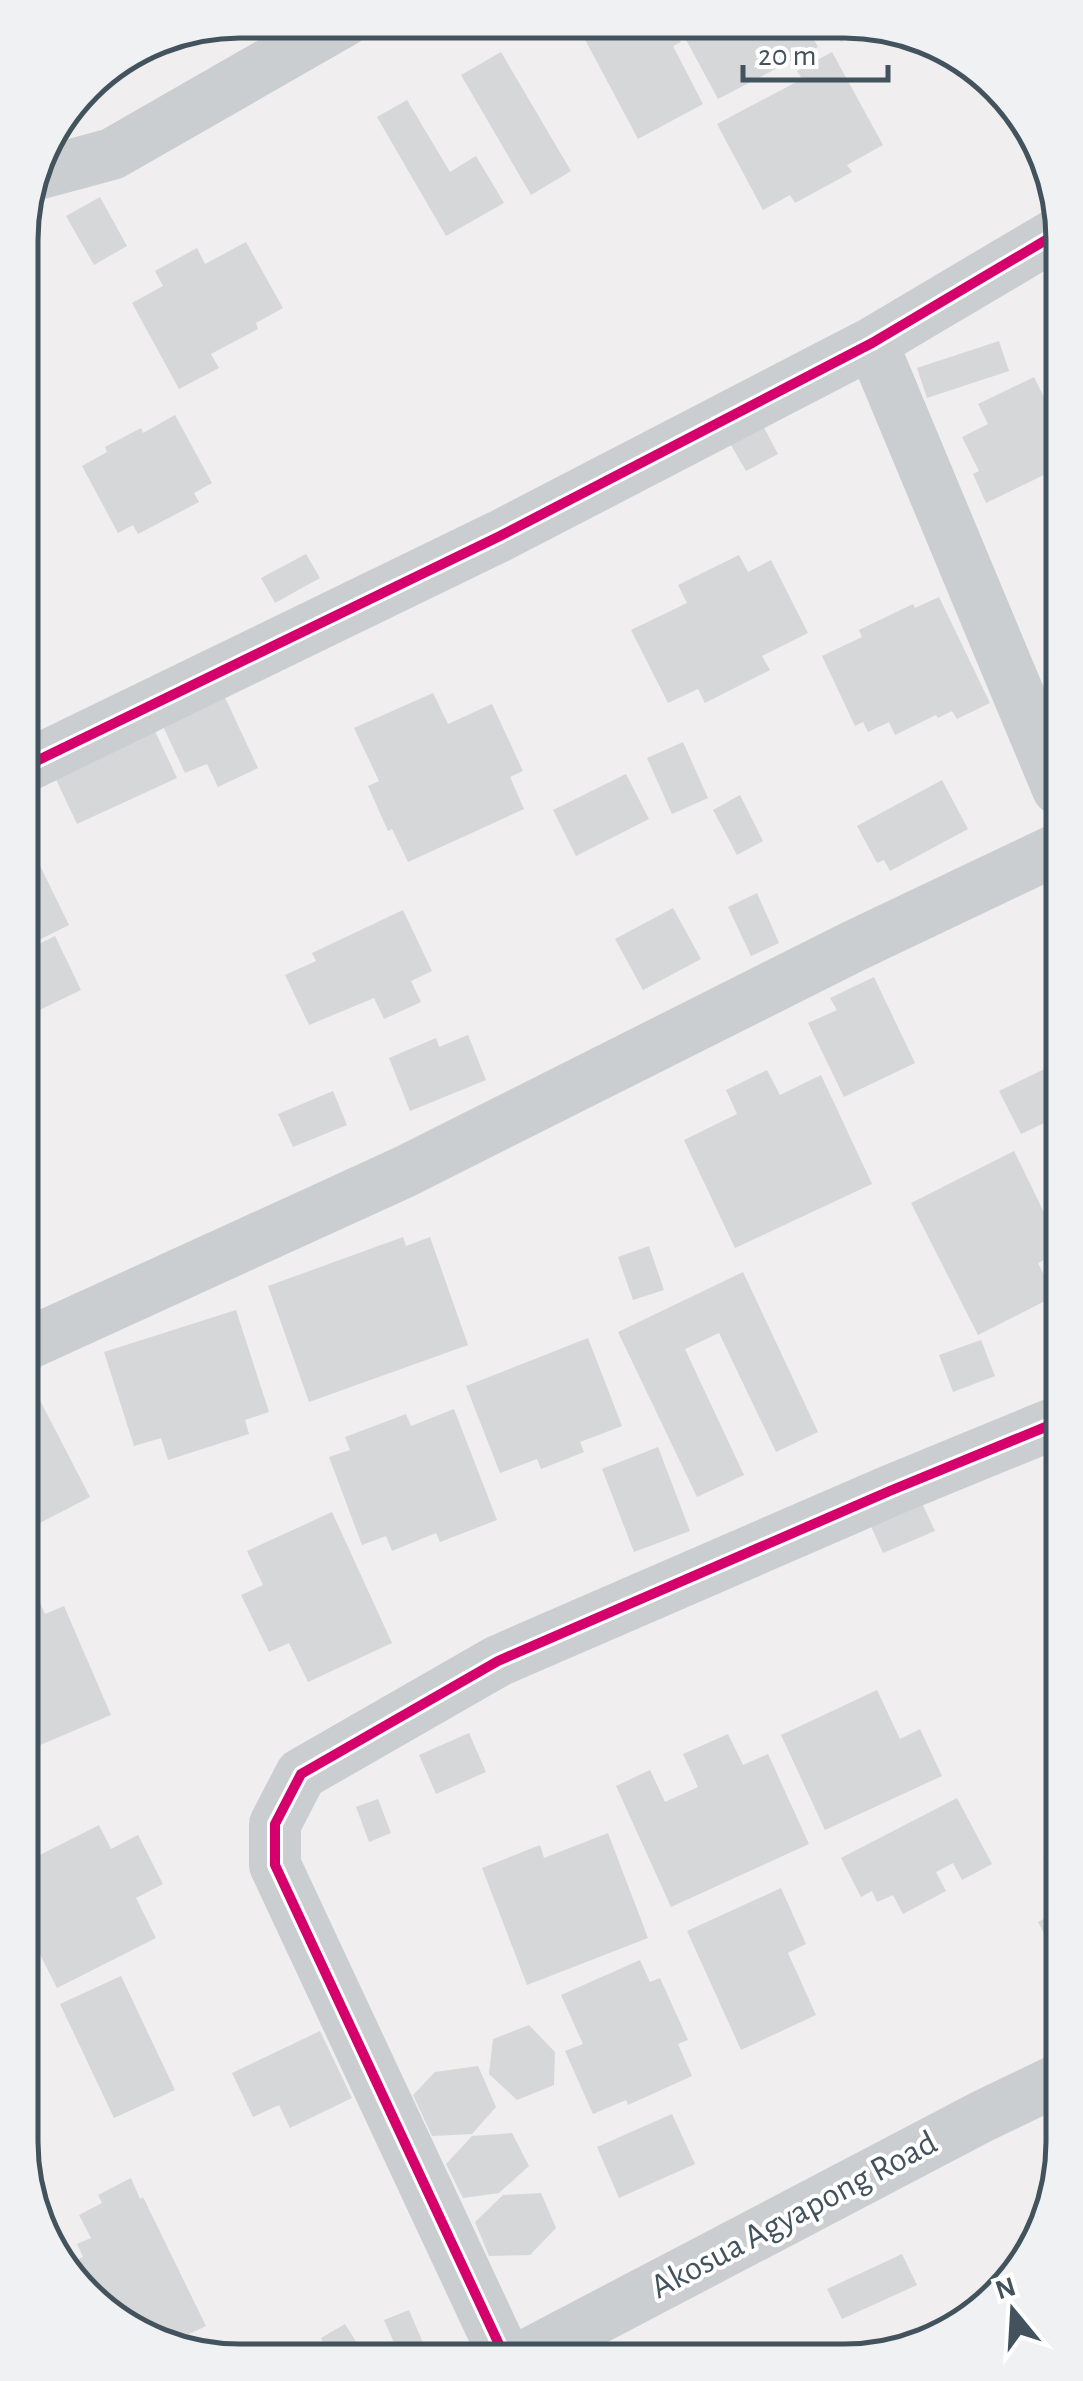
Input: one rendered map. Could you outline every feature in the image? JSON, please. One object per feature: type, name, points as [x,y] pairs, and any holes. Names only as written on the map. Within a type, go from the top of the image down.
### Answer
[{"type":"street","points":[[50,171],[112,154],[314,38]]},
{"type":"street","points":[[38,760],[500,536],[872,343],[1046,240]]},
{"type":"street","points":[[872,343],[1046,760]]},
{"type":"street","points":[[38,1338],[404,1172],[1046,855]]},
{"type":"street","points":[[499,2344],[275,1865],[275,1824],[301,1774],[498,1661],[1045,1427]]},
{"type":"street","name":"Akosua Agyapong Road","points":[[549,2344],[1045,2086]]},
{"type":"building","points":[[584,38],[679,38],[681,42],[673,46],[703,104],[638,139]]},
{"type":"building","points":[[685,38],[813,38],[818,47],[718,99]]},
{"type":"building","points":[[501,52],[571,171],[531,195],[461,75]]},
{"type":"building","points":[[832,52],[883,145],[847,165],[852,172],[795,203],[790,195],[763,210],[717,124],[802,79],[797,71]]},
{"type":"building","points":[[407,100],[450,172],[476,156],[504,203],[446,236],[377,117]]},
{"type":"building","points":[[100,197],[127,246],[94,265],[66,216]]},
{"type":"building","points":[[246,242],[283,308],[256,323],[258,329],[211,354],[219,368],[179,389],[132,303],[163,286],[155,271],[197,248],[205,264]]},
{"type":"building","points":[[999,341],[1009,371],[927,398],[917,368]]},
{"type":"building","points":[[1034,377],[1046,396],[1046,474],[986,503],[973,474],[979,471],[962,437],[988,424],[978,404]]},
{"type":"building","points":[[175,415],[212,483],[194,493],[199,502],[138,534],[133,525],[118,533],[82,466],[107,452],[105,447],[141,428],[143,433]]},
{"type":"building","points":[[761,422],[778,454],[746,471],[728,440]]},
{"type":"building","points":[[306,554],[320,578],[275,603],[261,578]]},
{"type":"building","points":[[739,555],[748,572],[771,560],[808,633],[762,656],[770,670],[705,703],[698,689],[668,703],[631,630],[687,603],[678,585]]},
{"type":"building","points":[[939,597],[990,703],[957,719],[952,711],[938,718],[936,715],[895,735],[889,722],[868,732],[863,722],[855,726],[822,656],[862,637],[859,630],[913,604],[915,608]]},
{"type":"building","points":[[221,689],[258,768],[218,787],[207,764],[185,773],[159,718]]},
{"type":"building","points":[[433,693],[448,724],[492,704],[523,771],[510,777],[524,809],[408,862],[392,829],[388,831],[368,786],[379,781],[354,728]]},
{"type":"building","points":[[153,727],[177,778],[77,824],[53,773]]},
{"type":"building","points":[[683,742],[708,798],[672,814],[647,758]]},
{"type":"building","points":[[626,774],[649,819],[576,856],[553,810]]},
{"type":"building","points":[[942,780],[968,829],[890,871],[884,860],[877,863],[857,826]]},
{"type":"building","points":[[740,795],[763,841],[737,855],[713,810]]},
{"type":"building","points":[[38,862],[69,925],[38,940]]},
{"type":"building","points":[[757,893],[779,943],[751,956],[728,907]]},
{"type":"building","points":[[673,908],[701,959],[643,990],[615,939]]},
{"type":"building","points":[[403,910],[432,971],[411,981],[421,1002],[384,1019],[374,998],[309,1025],[285,975],[316,961],[312,953]]},
{"type":"building","points":[[55,936],[81,990],[38,1011],[38,944]]},
{"type":"building","points":[[874,977],[915,1063],[844,1097],[808,1023],[837,1010],[830,998]]},
{"type":"building","points":[[468,1035],[486,1080],[410,1111],[389,1058],[436,1038],[439,1047]]},
{"type":"building","points":[[1046,1068],[1046,1122],[1021,1134],[999,1091]]},
{"type":"building","points":[[767,1070],[780,1095],[821,1075],[872,1184],[735,1248],[684,1140],[737,1114],[726,1090]]},
{"type":"building","points":[[333,1091],[347,1125],[293,1147],[278,1114]]},
{"type":"building","points":[[1014,1151],[1045,1215],[1045,1259],[1038,1263],[1045,1277],[1045,1301],[978,1335],[911,1203]]},
{"type":"building","points":[[403,1237],[406,1246],[430,1237],[468,1345],[309,1402],[268,1286]]},
{"type":"building","points":[[649,1246],[664,1290],[633,1300],[618,1257]]},
{"type":"building","points":[[743,1272],[818,1432],[776,1452],[719,1333],[685,1349],[744,1475],[697,1497],[618,1332]]},
{"type":"building","points":[[236,1310],[269,1412],[245,1420],[249,1434],[168,1460],[161,1438],[134,1446],[104,1352]]},
{"type":"building","points":[[588,1338],[622,1426],[580,1442],[584,1452],[541,1469],[537,1459],[500,1473],[466,1386]]},
{"type":"building","points":[[981,1340],[995,1376],[953,1392],[939,1355]]},
{"type":"building","points":[[38,1397],[90,1497],[38,1524]]},
{"type":"building","points":[[454,1409],[497,1520],[440,1542],[436,1533],[392,1551],[386,1536],[362,1545],[329,1457],[350,1450],[345,1437],[406,1414],[411,1426]]},
{"type":"building","points":[[658,1447],[690,1531],[634,1552],[602,1469]]},
{"type":"building","points":[[920,1499],[935,1531],[883,1553],[869,1522]]},
{"type":"building","points":[[332,1512],[392,1643],[308,1682],[289,1643],[269,1652],[241,1595],[263,1585],[247,1551]]},
{"type":"building","points":[[38,1599],[45,1614],[64,1606],[111,1715],[38,1746]]},
{"type":"building","points":[[877,1690],[900,1739],[920,1729],[942,1776],[825,1830],[781,1735]]},
{"type":"building","points":[[469,1733],[486,1772],[436,1794],[419,1755]]},
{"type":"building","points":[[728,1734],[743,1765],[768,1754],[809,1844],[671,1907],[616,1786],[650,1770],[665,1802],[698,1787],[683,1754]]},
{"type":"building","points":[[957,1798],[992,1864],[962,1880],[953,1863],[936,1872],[946,1891],[903,1914],[893,1895],[877,1902],[872,1891],[861,1897],[841,1858]]},
{"type":"building","points":[[378,1799],[391,1833],[369,1842],[356,1807]]},
{"type":"building","points":[[99,1825],[111,1849],[138,1835],[163,1884],[136,1898],[156,1938],[57,1988],[38,1951],[38,1856]]},
{"type":"building","points":[[608,1833],[648,1938],[527,1985],[482,1868],[540,1845],[544,1858]]},
{"type":"building","points":[[781,1888],[806,1944],[788,1953],[816,2015],[741,2050],[687,1931]]},
{"type":"building","points":[[640,1960],[650,1982],[660,1978],[688,2040],[678,2044],[692,2076],[628,2105],[626,2100],[593,2114],[565,2051],[583,2044],[561,1995]]},
{"type":"building","points":[[121,1976],[175,2090],[114,2118],[60,2004]]},
{"type":"building","points":[[529,2025],[555,2052],[554,2085],[517,2100],[489,2074],[493,2039]]},
{"type":"building","points":[[320,2031],[352,2098],[290,2128],[279,2105],[253,2117],[232,2073]]},
{"type":"building","points":[[478,2066],[496,2107],[472,2134],[432,2136],[413,2095],[435,2072]]},
{"type":"building","points":[[672,2114],[695,2164],[619,2198],[597,2147]]},
{"type":"building","points":[[512,2133],[529,2166],[499,2193],[463,2198],[446,2164],[472,2136]]},
{"type":"building","points":[[131,2178],[206,2326],[185,2336],[150,2323],[106,2293],[79,2265],[76,2260],[83,2257],[77,2244],[91,2238],[79,2215],[102,2203],[98,2195]]},
{"type":"building","points":[[541,2193],[556,2228],[530,2255],[489,2256],[475,2222],[503,2195]]},
{"type":"building","points":[[902,2254],[917,2285],[842,2319],[827,2289]]},
{"type":"building","points":[[409,2310],[423,2343],[395,2344],[384,2320]]},
{"type":"building","points":[[345,2324],[358,2344],[321,2344],[321,2338]]},
{"type":"cycle path","points":[[38,760],[500,536],[872,343],[1046,240]]},
{"type":"cycle path","points":[[499,2344],[275,1865],[275,1824],[301,1774],[498,1661],[1045,1427]]}]
